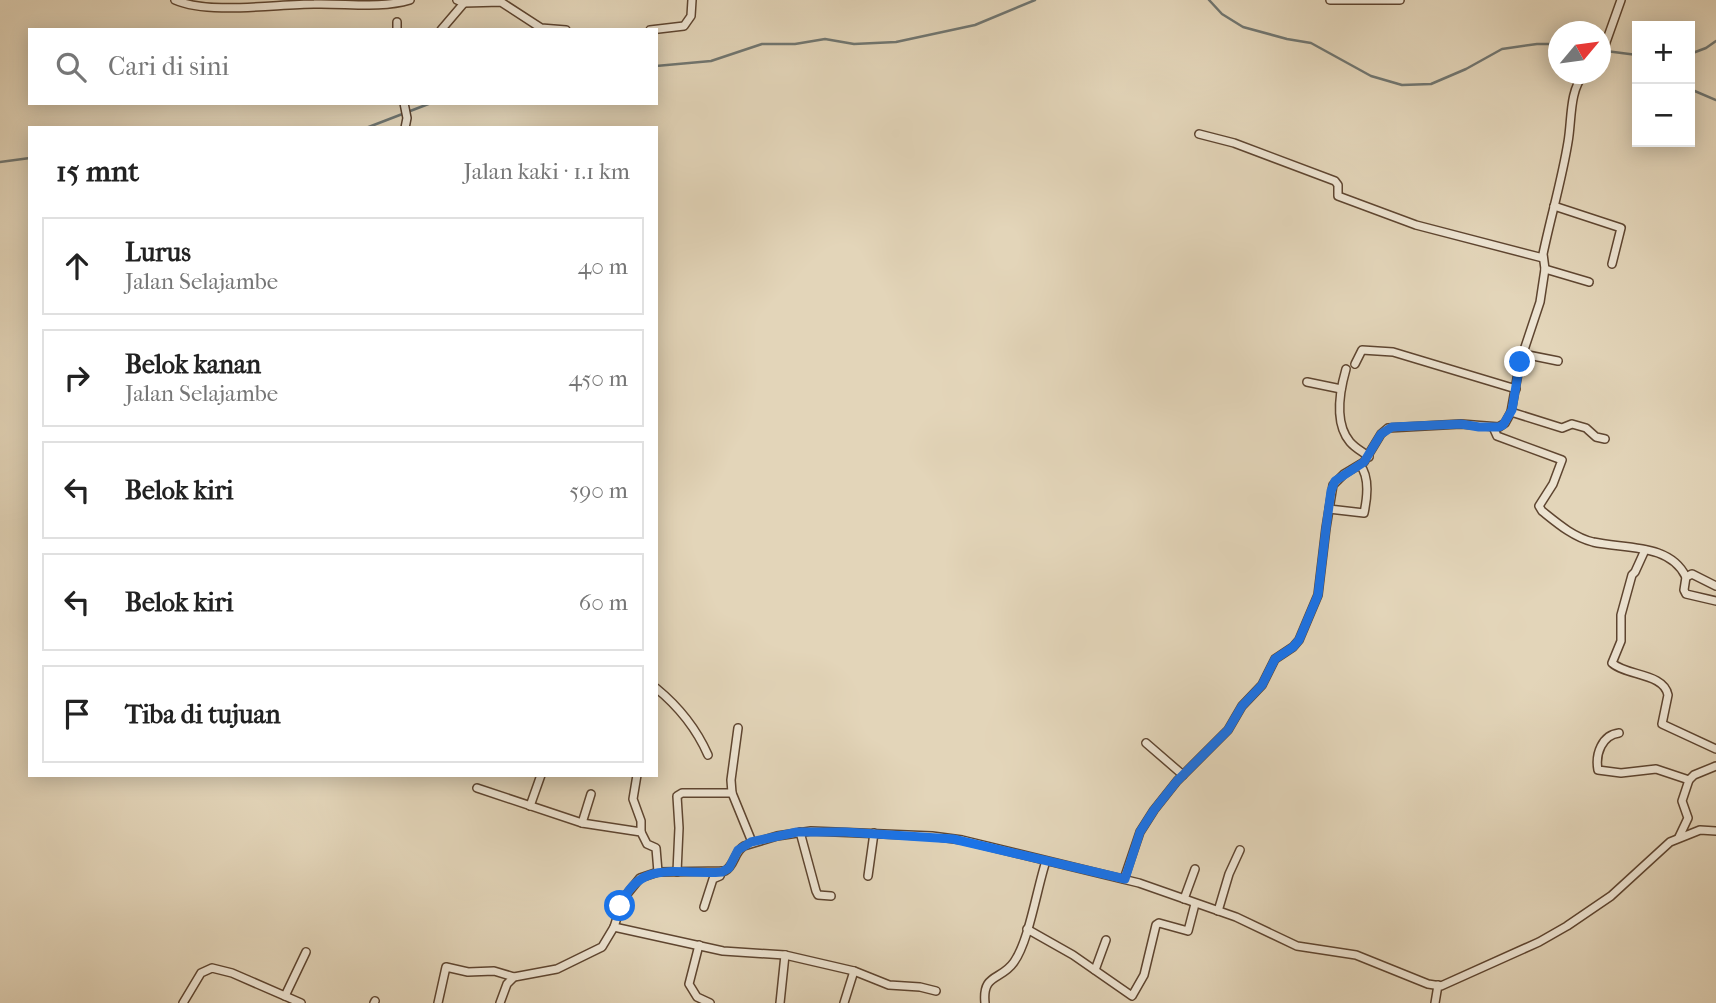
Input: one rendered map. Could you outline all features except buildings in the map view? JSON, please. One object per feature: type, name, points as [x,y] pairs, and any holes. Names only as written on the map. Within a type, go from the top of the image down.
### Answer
[{"type":"street","points":[[175,0],[200,6],[265,3],[385,5],[410,0]]},
{"type":"street","points":[[658,29],[684,26],[691,16],[692,0]]},
{"type":"street","points":[[1330,0],[1400,0]]},
{"type":"street","points":[[1611,29],[1621,0]]},
{"type":"street","points":[[442,28],[461,2],[501,2],[541,28]]},
{"type":"street","points":[[1125,879],[1140,832],[1159,803],[1228,730],[1242,706],[1262,685],[1275,659],[1299,640],[1318,595],[1335,481],[1360,466],[1369,457],[1381,434],[1392,427],[1461,424],[1493,427],[1503,425],[1511,412],[1522,354],[1541,302],[1545,269],[1543,258],[1568,141],[1577,84]]},
{"type":"street","points":[[404,105],[405,126]]},
{"type":"street","points":[[1199,134],[1234,143],[1335,181],[1338,185],[1338,196],[1406,221],[1543,258]]},
{"type":"street","points":[[1554,206],[1621,228],[1612,264]]},
{"type":"street","points":[[1545,269],[1589,282]]},
{"type":"street","points":[[1355,364],[1362,350],[1393,352],[1516,389]]},
{"type":"street","points":[[1522,354],[1558,361]]},
{"type":"street","points":[[1346,369],[1341,389],[1340,413],[1350,442],[1369,457]]},
{"type":"street","points":[[1307,382],[1341,389]]},
{"type":"street","points":[[1511,412],[1562,428],[1572,424],[1586,428],[1596,437],[1605,439]]},
{"type":"street","points":[[1493,427],[1497,436],[1562,460],[1560,470],[1539,506],[1542,511],[1571,533],[1592,542],[1645,550],[1669,557],[1686,577],[1685,594],[1716,601]]},
{"type":"street","points":[[1329,509],[1364,513],[1366,479],[1364,469],[1360,466]]},
{"type":"street","points":[[1645,550],[1631,578],[1621,615],[1620,641],[1612,663],[1618,668],[1661,683],[1668,695],[1662,724],[1716,749]]},
{"type":"street","points":[[1686,577],[1692,574],[1716,586]]},
{"type":"street","points":[[658,689],[667,696],[699,734],[708,755]]},
{"type":"street","points":[[738,728],[731,780],[732,793],[751,842]]},
{"type":"street","points":[[1619,733],[1602,742],[1597,762],[1598,770],[1621,773],[1656,769],[1689,780]]},
{"type":"street","points":[[1146,743],[1183,775]]},
{"type":"street","points":[[1678,838],[1688,818],[1682,799],[1689,780],[1694,775],[1716,766]]},
{"type":"street","points":[[530,806],[540,777]]},
{"type":"street","points":[[637,777],[633,799],[641,821],[641,832],[648,844],[656,848],[658,872]]},
{"type":"street","points":[[477,788],[582,823],[641,832]]},
{"type":"street","points":[[677,872],[677,796],[685,793],[732,793]]},
{"type":"street","points":[[582,823],[592,794]]},
{"type":"street","points":[[704,907],[713,878],[729,868],[738,850],[751,842],[800,832],[874,833],[953,839],[1125,879],[1236,917],[1297,946],[1356,955],[1423,982],[1438,985],[1539,942],[1567,926],[1605,900],[1678,838],[1700,831],[1716,831]]},
{"type":"street","points":[[800,832],[816,891],[818,895],[831,896]]},
{"type":"street","points":[[868,876],[874,833]]},
{"type":"street","points":[[1218,911],[1229,874],[1240,850]]},
{"type":"street","points":[[985,1003],[986,985],[1015,961],[1046,861]]},
{"type":"street","points":[[1184,899],[1195,869]]},
{"type":"street","points":[[438,1003],[446,967],[468,972],[494,971],[514,977],[545,973],[588,956],[604,945],[614,927],[621,902],[633,884],[646,875],[658,872],[722,872]]},
{"type":"street","points":[[1027,929],[1095,970],[1130,996],[1144,975],[1156,925],[1159,923],[1188,931],[1195,904]]},
{"type":"street","points":[[614,927],[723,951],[785,955],[854,971],[889,985],[936,991]]},
{"type":"street","points":[[1095,970],[1106,940]]},
{"type":"street","points":[[699,945],[689,984],[697,997],[710,1003]]},
{"type":"street","points":[[285,996],[306,952]]},
{"type":"street","points":[[780,1003],[785,955]]},
{"type":"street","points":[[183,1003],[201,973],[212,968],[232,973],[302,1003]]},
{"type":"street","points":[[844,1003],[854,971]]},
{"type":"street","points":[[500,1003],[507,984],[514,977]]},
{"type":"street","points":[[1435,1003],[1438,985]]},
{"type":"waterway","points":[[658,66],[711,61],[762,44],[795,44],[825,39],[854,44],[896,42],[975,25],[1035,0]]},
{"type":"waterway","points":[[1209,0],[1222,14],[1243,27],[1311,43],[1371,76],[1402,85],[1431,84],[1502,49],[1548,44]]},
{"type":"waterway","points":[[1695,52],[1716,41]]},
{"type":"waterway","points":[[1611,52],[1632,54]]},
{"type":"waterway","points":[[1695,91],[1716,100]]},
{"type":"waterway","points":[[371,126],[426,105]]},
{"type":"waterway","points":[[0,162],[28,158]]},
{"type":"route","points":[[620,906],[633,884],[646,875],[666,872],[722,872],[729,868],[738,850],[747,844],[777,835],[804,832],[906,834],[953,839],[1125,879],[1140,832],[1154,810],[1177,781],[1228,730],[1242,706],[1262,685],[1275,659],[1299,640],[1311,615],[1321,583],[1331,491],[1335,481],[1360,466],[1388,428],[1461,424],[1499,427],[1505,424],[1512,410],[1520,362]]}]
